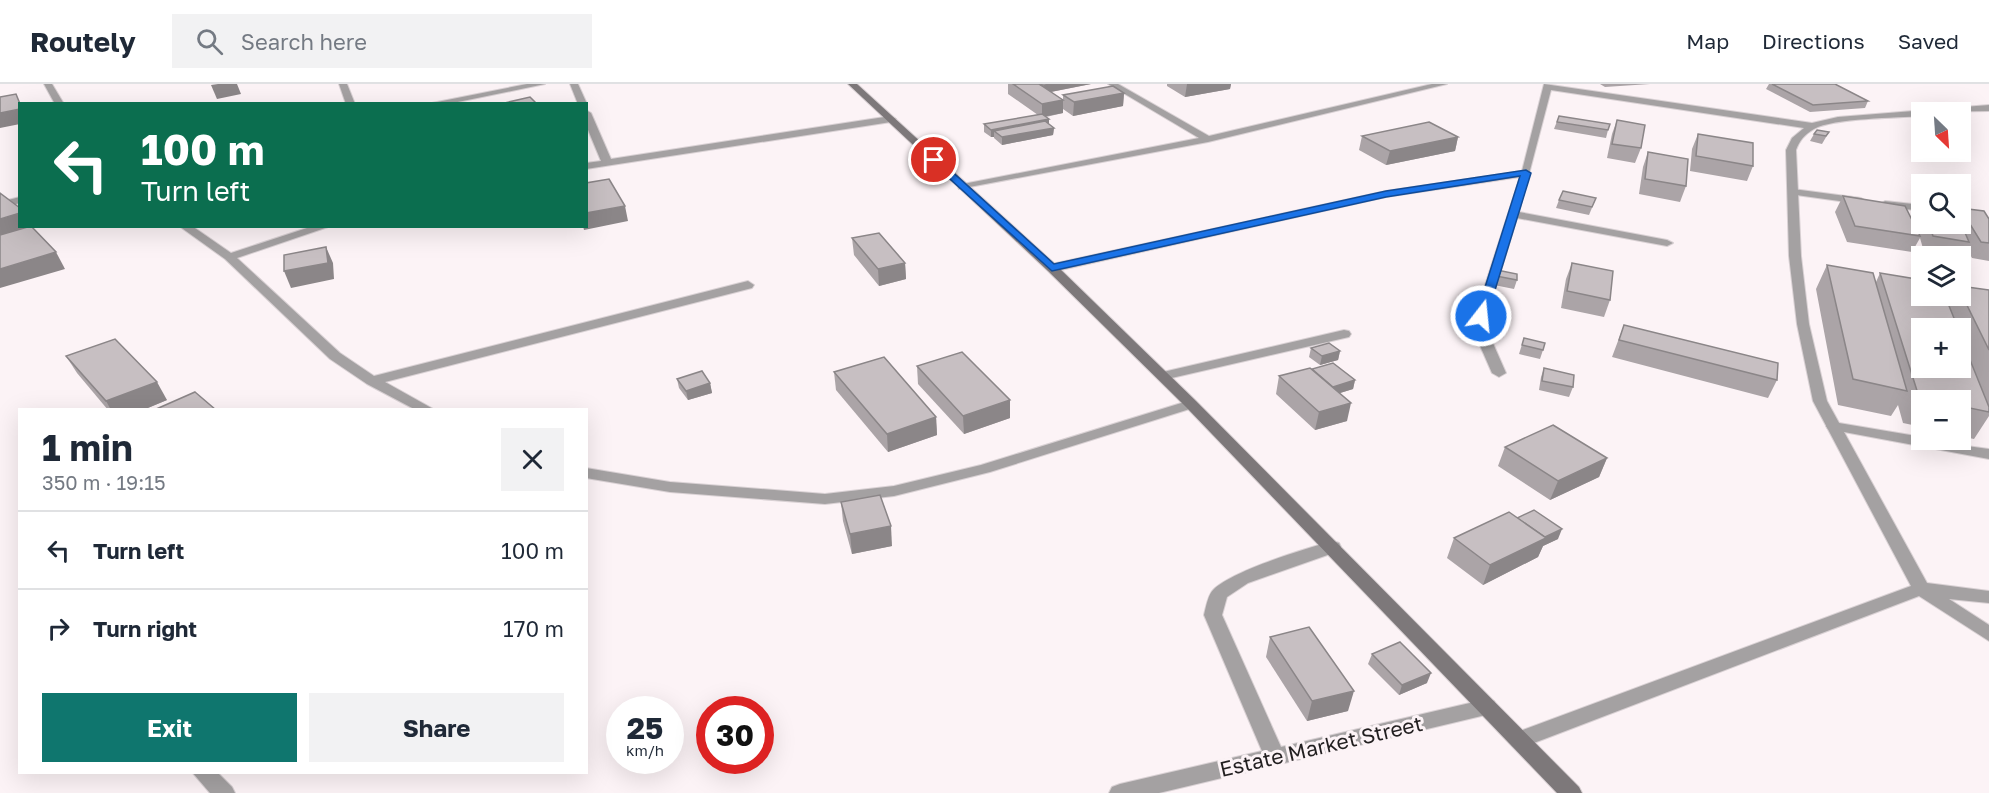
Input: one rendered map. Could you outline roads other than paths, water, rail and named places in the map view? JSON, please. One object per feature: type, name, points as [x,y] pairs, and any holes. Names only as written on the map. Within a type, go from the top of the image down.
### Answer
[{"type":"street","points":[[48,84],[59,102]]},
{"type":"street","points":[[342,84],[350,102]]},
{"type":"street","points":[[442,102],[541,84]]},
{"type":"street","points":[[574,84],[581,102]]},
{"type":"street","points":[[852,84],[1052,268],[1163,376],[1333,547],[1571,793]]},
{"type":"street","points":[[1112,84],[1208,139]]},
{"type":"street","points":[[963,187],[1208,139],[1443,84]]},
{"type":"street","points":[[1499,373],[1481,332],[1481,316],[1526,173],[1548,86],[1812,126],[1876,115],[1989,108]]},
{"type":"street","points":[[588,118],[607,162]]},
{"type":"street","points":[[588,166],[891,119]]},
{"type":"street","points":[[1812,126],[1795,140],[1791,150],[1795,256],[1803,324],[1820,401],[1921,589],[1989,634]]},
{"type":"street","points":[[1052,268],[1386,194],[1526,173]]},
{"type":"street","points":[[1793,192],[1911,207]]},
{"type":"street","points":[[0,205],[18,200]]},
{"type":"street","points":[[1513,214],[1666,243]]},
{"type":"street","points":[[187,228],[229,257],[335,356],[372,381],[424,408]]},
{"type":"street","points":[[229,257],[320,228]]},
{"type":"street","points":[[372,381],[748,285]]},
{"type":"street","points":[[1163,376],[1344,334]]},
{"type":"street","points":[[588,473],[670,487],[825,499],[894,491],[985,469],[1191,404]]},
{"type":"street","points":[[1833,426],[1989,454]]},
{"type":"street","points":[[1275,757],[1213,615],[1219,594],[1242,579],[1333,547]]},
{"type":"street","points":[[1519,740],[1921,589],[1989,597]]},
{"type":"street","name":"Estate Market Street","points":[[1120,793],[1487,707]]},
{"type":"street","points":[[204,774],[224,793]]}]
